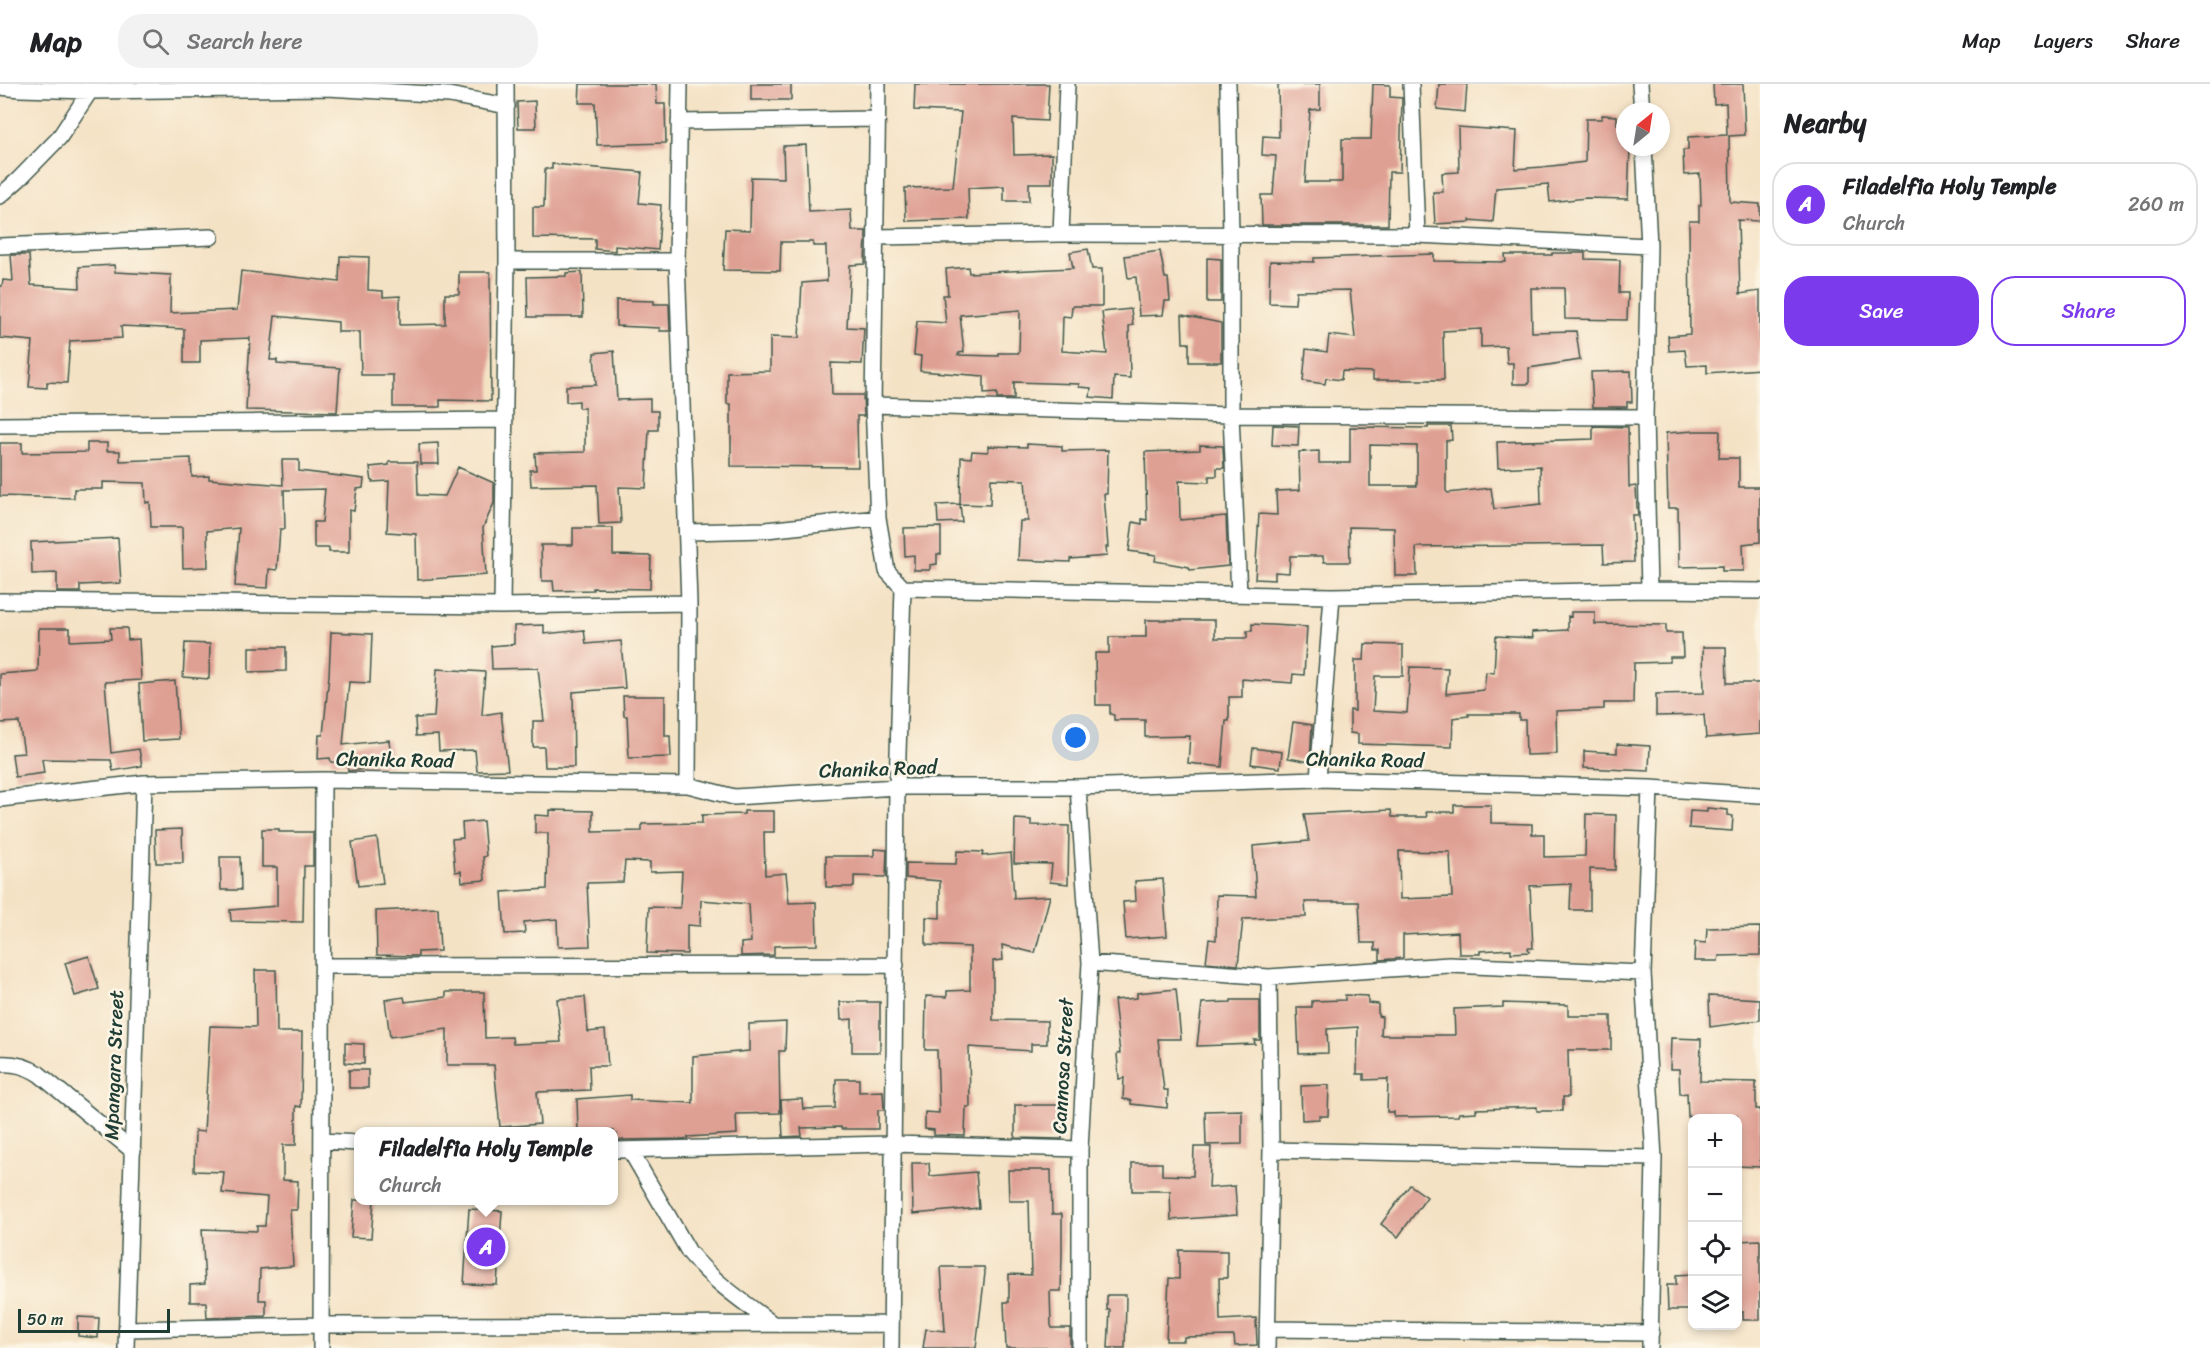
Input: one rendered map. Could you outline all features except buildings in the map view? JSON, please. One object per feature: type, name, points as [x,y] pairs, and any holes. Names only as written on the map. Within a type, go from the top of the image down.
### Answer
[{"type":"street","points":[[502,606],[507,261],[506,84]]},
{"type":"street","points":[[680,84],[677,261],[689,603],[687,785]]},
{"type":"street","points":[[878,84],[873,405],[878,518],[887,571],[903,588],[897,788],[891,1348]]},
{"type":"street","points":[[1061,234],[1067,84]]},
{"type":"street","points":[[1228,84],[1231,415],[1239,594]]},
{"type":"street","points":[[1411,84],[1417,235]]},
{"type":"street","points":[[1640,84],[1641,102]]},
{"type":"street","points":[[0,87],[20,89],[327,86],[449,95],[507,106]]},
{"type":"street","points":[[0,196],[59,138],[90,87]]},
{"type":"street","points":[[679,122],[877,119]]},
{"type":"street","points":[[1644,156],[1649,246],[1645,417],[1649,590]]},
{"type":"street","points":[[876,237],[1061,234],[1417,235],[1649,246]]},
{"type":"street","points":[[0,246],[211,237]]},
{"type":"street","points":[[507,261],[677,261]]},
{"type":"street","points":[[873,405],[1231,415],[1645,417]]},
{"type":"street","points":[[0,425],[505,420]]},
{"type":"street","points":[[687,532],[766,530],[878,518]]},
{"type":"street","points":[[903,588],[1332,596],[1649,590],[1760,591]]},
{"type":"street","points":[[1318,779],[1332,596]]},
{"type":"street","points":[[0,601],[502,606],[689,603]]},
{"type":"street","name":"Chanika Road","points":[[0,799],[144,783],[323,780],[687,785],[734,797],[897,788],[1078,787],[1318,779],[1650,788],[1760,795]]},
{"type":"street","points":[[321,1348],[323,780]]},
{"type":"street","name":"Mpangara Street","points":[[126,1348],[144,783]]},
{"type":"street","name":"Cannosa Street","points":[[1078,787],[1090,963],[1080,1149],[1080,1348]]},
{"type":"street","points":[[1267,1329],[1650,1340],[1654,1158],[1643,973],[1650,788]]},
{"type":"street","points":[[1090,963],[1269,977],[1449,965],[1643,973]]},
{"type":"street","points":[[324,966],[896,965]]},
{"type":"street","points":[[1267,1348],[1271,1150],[1269,977]]},
{"type":"street","points":[[0,1064],[27,1067],[39,1074],[133,1151]]},
{"type":"street","points":[[322,1141],[354,1143]]},
{"type":"street","points":[[618,1150],[892,1144],[1080,1149]]},
{"type":"street","points":[[630,1150],[689,1252],[698,1263],[712,1277],[773,1324]]},
{"type":"street","points":[[1271,1150],[1654,1158]]},
{"type":"street","points":[[127,1329],[320,1325],[891,1324]]},
{"type":"place","name":"Filadelfia Holy Temple","points":[[486,1247]]}]
